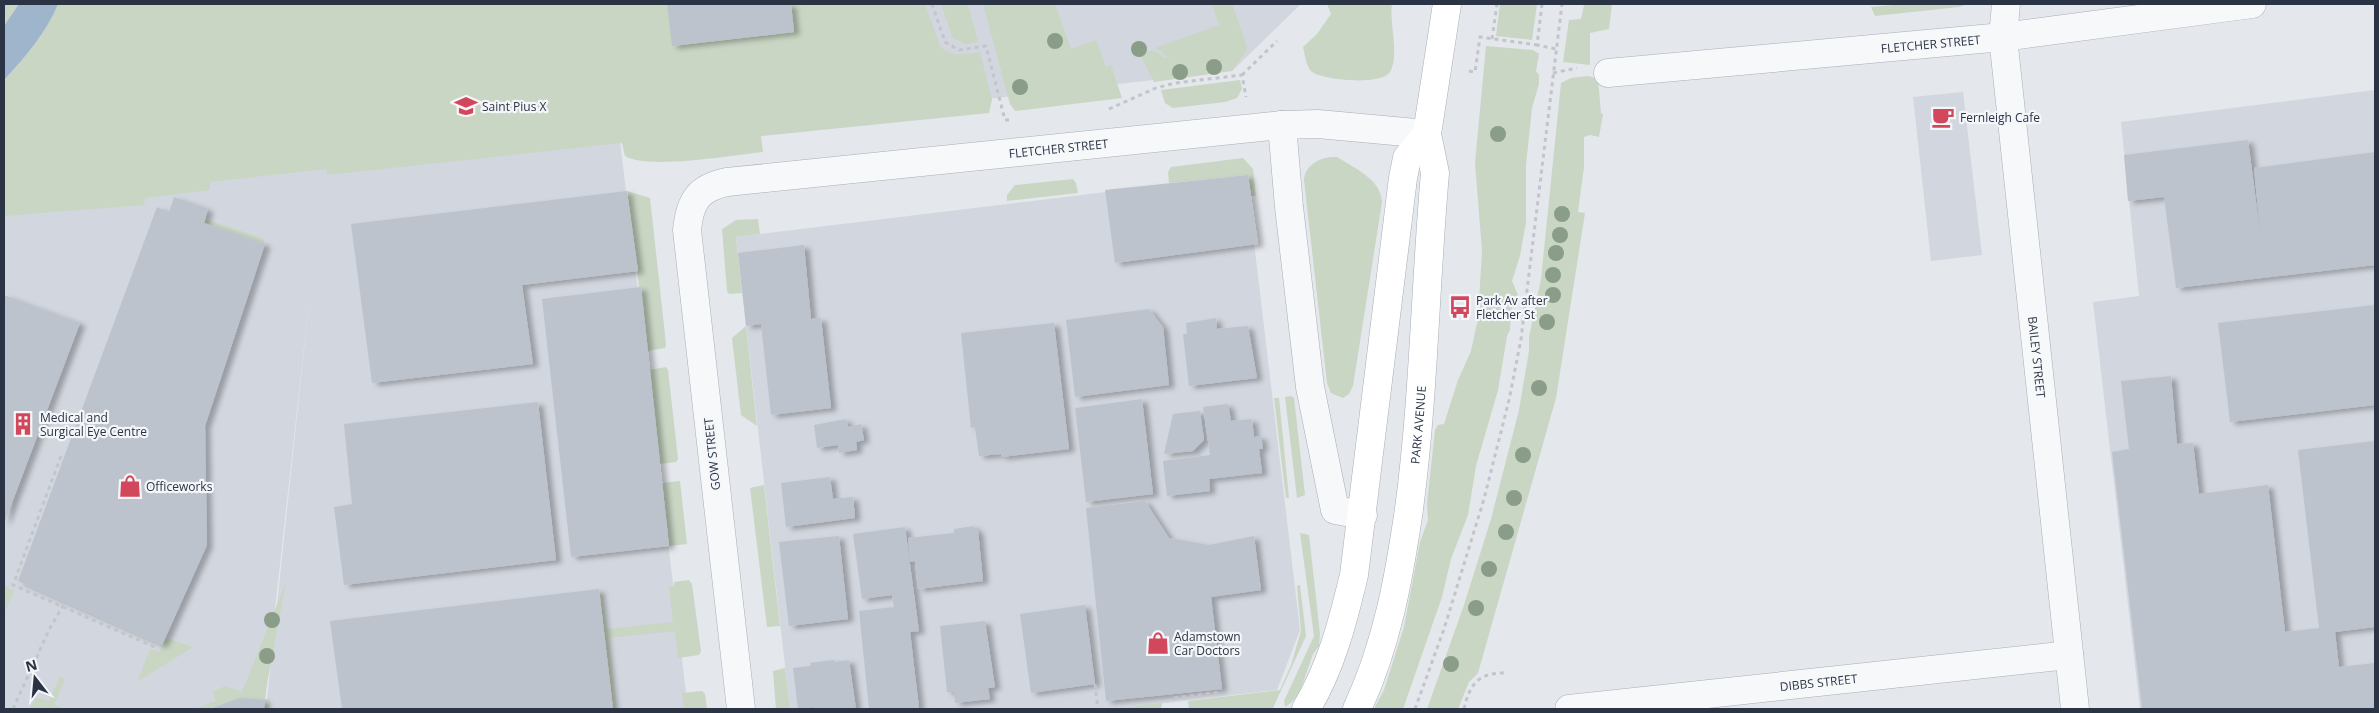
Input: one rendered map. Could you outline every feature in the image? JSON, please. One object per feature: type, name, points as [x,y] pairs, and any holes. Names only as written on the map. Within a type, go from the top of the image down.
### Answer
[{"type":"main road","name":"PARK AVENUE","points":[[1357,709],[1374,672],[1388,627],[1398,579],[1414,469],[1420,419],[1435,173],[1427,134],[1447,4]]},
{"type":"main road","points":[[1306,709],[1315,693],[1342,625],[1354,575],[1363,515],[1403,178],[1407,158],[1427,134]]},
{"type":"street","name":"BAILEY STREET","points":[[2006,4],[2003,38],[2075,709]]},
{"type":"street","name":"FLETCHER STREET","points":[[1608,73],[2003,38],[2212,6],[2252,4]]},
{"type":"street","name":"FLETCHER STREET","points":[[694,199],[713,185],[727,182],[1282,125],[1318,124],[1427,134]]},
{"type":"street","points":[[1282,125],[1289,207],[1310,387],[1335,510],[1363,515]]},
{"type":"street","name":"GOW STREET","points":[[694,199],[688,215],[687,230],[742,709]]},
{"type":"street","name":"DIBBS STREET","points":[[1569,709],[2069,654]]},
{"type":"path","points":[[932,4],[945,42],[959,50],[986,46],[1005,120],[1015,119]]},
{"type":"path","points":[[1492,39],[1496,4]]},
{"type":"path","points":[[1537,45],[1542,4]]},
{"type":"path","points":[[1416,709],[1444,628],[1484,499],[1509,400],[1521,339],[1562,4]]},
{"type":"path","points":[[1468,70],[1475,72],[1480,37],[1556,49]]},
{"type":"path","points":[[1101,110],[1111,109],[1156,88],[1175,83],[1242,75],[1277,41]]},
{"type":"path","points":[[1242,75],[1246,97]]},
{"type":"path","points":[[61,456],[13,585],[157,648]]},
{"type":"path","points":[[13,709],[49,630],[65,602]]},
{"type":"path","points":[[1464,709],[1470,689],[1475,682],[1488,674],[1508,673]]},
{"type":"path","points":[[1095,684],[1098,709]]},
{"type":"path","points":[[1174,698],[1222,692]]},
{"type":"shaded area","points":[[4,4],[1301,4],[1232,71],[620,141],[688,709],[266,709],[311,283],[264,709],[4,709]]},
{"type":"shaded area","points":[[2375,90],[2375,709],[2140,709],[2093,302],[2139,296],[2121,122]]},
{"type":"shaded area","points":[[1963,92],[1982,255],[1931,261],[1913,97]]},
{"type":"shaded area","points":[[1246,175],[1300,630],[1277,690],[1114,709],[790,709],[736,237]]},
{"type":"green space","points":[[4,4],[19,4],[4,26]]},
{"type":"green space","name":"Saint Pius X","points":[[58,4],[667,4],[673,46],[794,32],[791,4],[925,4],[940,46],[954,54],[980,52],[992,100],[989,113],[761,136],[763,152],[712,158],[671,162],[636,160],[625,156],[622,143],[327,175],[327,169],[210,182],[210,190],[145,198],[144,205],[4,216],[4,80],[41,35]]},
{"type":"green space","points":[[941,4],[968,4],[978,42],[966,44],[953,38]]},
{"type":"green space","points":[[983,4],[1055,4],[1071,49],[1096,40],[1106,67],[1111,65],[1122,98],[1015,111],[1010,104]]},
{"type":"green space","points":[[1212,4],[1232,4],[1246,44],[1247,50],[1232,71],[1154,82],[1140,54],[1152,50],[1162,55],[1163,58],[1171,56],[1165,56],[1155,48],[1219,25]]},
{"type":"green space","points":[[1327,4],[1392,4],[1394,57],[1390,72],[1376,79],[1352,80],[1318,75],[1310,70],[1303,47],[1317,34],[1331,14]]},
{"type":"green space","points":[[1500,4],[1537,4],[1532,40],[1496,36]]},
{"type":"green space","points":[[1579,4],[1612,4],[1609,29],[1590,33],[1590,65],[1563,62],[1569,20],[1581,19],[1584,5]]},
{"type":"green space","points":[[1906,4],[1967,4],[1959,7],[1875,16],[1871,7]]},
{"type":"green space","points":[[1486,46],[1533,50],[1539,54],[1536,71],[1539,75],[1539,84],[1532,108],[1526,165],[1526,222],[1520,256],[1512,281],[1518,295],[1511,310],[1510,330],[1507,336],[1498,390],[1476,466],[1468,515],[1451,559],[1442,597],[1403,709],[1374,709],[1384,690],[1404,627],[1420,542],[1428,520],[1427,504],[1435,430],[1438,425],[1444,424],[1458,380],[1471,351],[1480,309],[1482,251],[1475,163]]},
{"type":"green space","points":[[1588,76],[1598,79],[1601,113],[1603,114],[1599,137],[1590,135],[1584,137],[1584,167],[1578,212],[1585,213],[1556,398],[1478,673],[1469,682],[1458,709],[1427,709],[1464,605],[1491,519],[1519,410],[1529,351],[1529,337],[1541,279],[1561,83],[1571,78]]},
{"type":"green space","points":[[1240,80],[1242,89],[1237,98],[1225,102],[1173,108],[1165,103],[1161,90]]},
{"type":"green space","points":[[1337,157],[1366,175],[1377,187],[1382,202],[1353,386],[1349,394],[1343,398],[1331,393],[1327,383],[1304,180],[1307,171],[1313,164],[1322,159]]},
{"type":"green space","points":[[1243,158],[1253,169],[1256,196],[1251,196],[1248,175],[1169,183],[1168,172],[1171,167]]},
{"type":"green space","points":[[1073,179],[1078,193],[1007,201],[1007,195],[1015,185]]},
{"type":"green space","points":[[627,191],[650,198],[665,348],[647,351]]},
{"type":"green space","points":[[205,219],[264,239],[263,243],[204,223]]},
{"type":"green space","points":[[758,219],[760,234],[736,237],[742,293],[729,294],[727,291],[722,229],[736,220]]},
{"type":"green space","points":[[746,326],[757,426],[741,415],[732,338]]},
{"type":"green space","points":[[666,367],[668,370],[678,459],[676,462],[660,464],[649,370]]},
{"type":"green space","points":[[1291,396],[1294,398],[1305,495],[1297,498],[1285,397]]},
{"type":"green space","points":[[1274,398],[1279,398],[1289,498],[1286,498]]},
{"type":"green space","points":[[680,481],[687,544],[669,546],[662,483]]},
{"type":"green space","points":[[764,485],[780,626],[767,627],[750,488]]},
{"type":"green space","points":[[1300,533],[1309,535],[1320,634],[1319,646],[1313,654],[1299,694],[1285,707],[1284,701],[1314,636]]},
{"type":"green space","points":[[689,580],[692,584],[701,651],[699,655],[678,658],[675,631],[609,638],[617,709],[613,709],[600,595],[603,594],[607,629],[673,622],[669,587],[674,586],[674,582]]},
{"type":"green space","points":[[286,582],[265,699],[270,699],[270,709],[264,709],[265,700],[239,698],[209,709],[194,709],[216,701],[213,691],[225,686],[242,692]]},
{"type":"green space","points":[[4,585],[14,591],[4,614]]},
{"type":"green space","points":[[1300,585],[1306,636],[1273,708],[1189,709],[1188,701],[1280,690],[1291,665],[1301,631],[1297,586]]},
{"type":"green space","points":[[166,638],[193,647],[137,682],[150,649],[159,652]]},
{"type":"green space","points":[[785,668],[790,709],[776,709],[773,671]]},
{"type":"green space","points":[[60,677],[65,679],[54,705],[66,709],[30,709],[36,697],[49,701]]},
{"type":"green space","points":[[702,691],[705,694],[707,709],[684,709],[682,693]]},
{"type":"green space","points":[[1162,703],[1161,709],[1114,709]]},
{"type":"water","points":[[19,4],[58,4],[41,35],[4,80],[4,26]]},
{"type":"building","points":[[667,4],[791,4],[794,32],[672,46]]},
{"type":"building","points":[[2248,140],[2261,240],[2254,168],[2375,152],[2375,265],[2176,288],[2164,197],[2128,201],[2124,155]]},
{"type":"building","points":[[1248,175],[1258,244],[1115,263],[1105,190]]},
{"type":"building","points":[[627,191],[638,271],[522,285],[533,364],[372,383],[351,224]]},
{"type":"building","name":"Officeworks","points":[[174,197],[208,209],[204,223],[265,244],[205,426],[207,545],[162,645],[18,581],[157,207],[169,212]]},
{"type":"building","points":[[804,245],[811,319],[821,318],[831,408],[771,415],[761,324],[746,326],[738,253]]},
{"type":"building","points":[[641,287],[669,546],[571,557],[542,299]]},
{"type":"building","name":"Medical and Surgical Eye Centre","points":[[4,295],[80,323],[4,524]]},
{"type":"building","points":[[2375,305],[2375,405],[2230,422],[2218,323]]},
{"type":"building","points":[[1149,309],[1163,327],[1169,385],[1075,397],[1066,320]]},
{"type":"building","points":[[1216,318],[1217,329],[1248,326],[1257,378],[1189,386],[1183,334],[1187,334],[1186,323]]},
{"type":"building","points":[[1054,323],[1069,449],[1001,457],[1001,454],[979,456],[975,427],[971,428],[961,333]]},
{"type":"building","points":[[2171,376],[2177,444],[2193,443],[2199,494],[2268,485],[2285,632],[2319,628],[2298,450],[2375,441],[2375,627],[2335,632],[2339,667],[2375,663],[2375,709],[2142,709],[2112,452],[2129,449],[2121,381]]},
{"type":"building","points":[[1142,399],[1153,494],[1086,502],[1075,408]]},
{"type":"building","points":[[538,402],[556,560],[344,585],[334,507],[352,504],[344,424]]},
{"type":"building","points":[[1228,404],[1231,421],[1252,419],[1254,437],[1261,436],[1263,449],[1259,449],[1262,473],[1209,479],[1210,491],[1167,496],[1163,461],[1210,455],[1203,407]]},
{"type":"building","points":[[1200,411],[1204,440],[1193,451],[1164,454],[1173,414]]},
{"type":"building","points":[[846,419],[848,427],[861,424],[864,440],[856,442],[857,450],[839,453],[838,445],[817,448],[814,425]]},
{"type":"building","points":[[830,477],[833,499],[853,497],[855,518],[786,527],[781,483]]},
{"type":"building","name":"Adamstown Car Doctors","points":[[1145,501],[1169,538],[1209,545],[1254,536],[1261,590],[1211,597],[1222,689],[1106,701],[1086,508]]},
{"type":"building","points":[[974,526],[975,530],[978,530],[983,581],[918,589],[915,561],[910,562],[908,538],[954,533],[954,529]]},
{"type":"building","points":[[905,527],[919,631],[910,632],[919,708],[869,709],[859,611],[894,607],[892,595],[862,599],[853,534]]},
{"type":"building","points":[[839,536],[848,619],[789,626],[779,542]]},
{"type":"building","points":[[599,589],[613,709],[342,709],[330,621]]},
{"type":"building","points":[[1085,605],[1095,684],[1031,693],[1020,614]]},
{"type":"building","points":[[985,621],[995,687],[988,688],[990,699],[955,703],[954,692],[947,692],[940,626]]},
{"type":"building","points":[[834,660],[834,662],[849,660],[856,709],[814,709],[814,707],[798,709],[793,668],[811,666],[810,663]]},
{"type":"building","points":[[239,698],[265,700],[264,709],[210,709]]},
{"type":"place","name":"Saint Pius X","points":[[466,106]]},
{"type":"place","name":"Fernleigh Cafe","points":[[1943,117]]},
{"type":"place","name":"Park Av after Fletcher St","points":[[1460,307]]},
{"type":"place","name":"Medical and Surgical Eye Centre","points":[[23,424]]},
{"type":"place","name":"Officeworks","points":[[130,486]]},
{"type":"place","name":"Adamstown Car Doctors","points":[[1158,643]]}]
